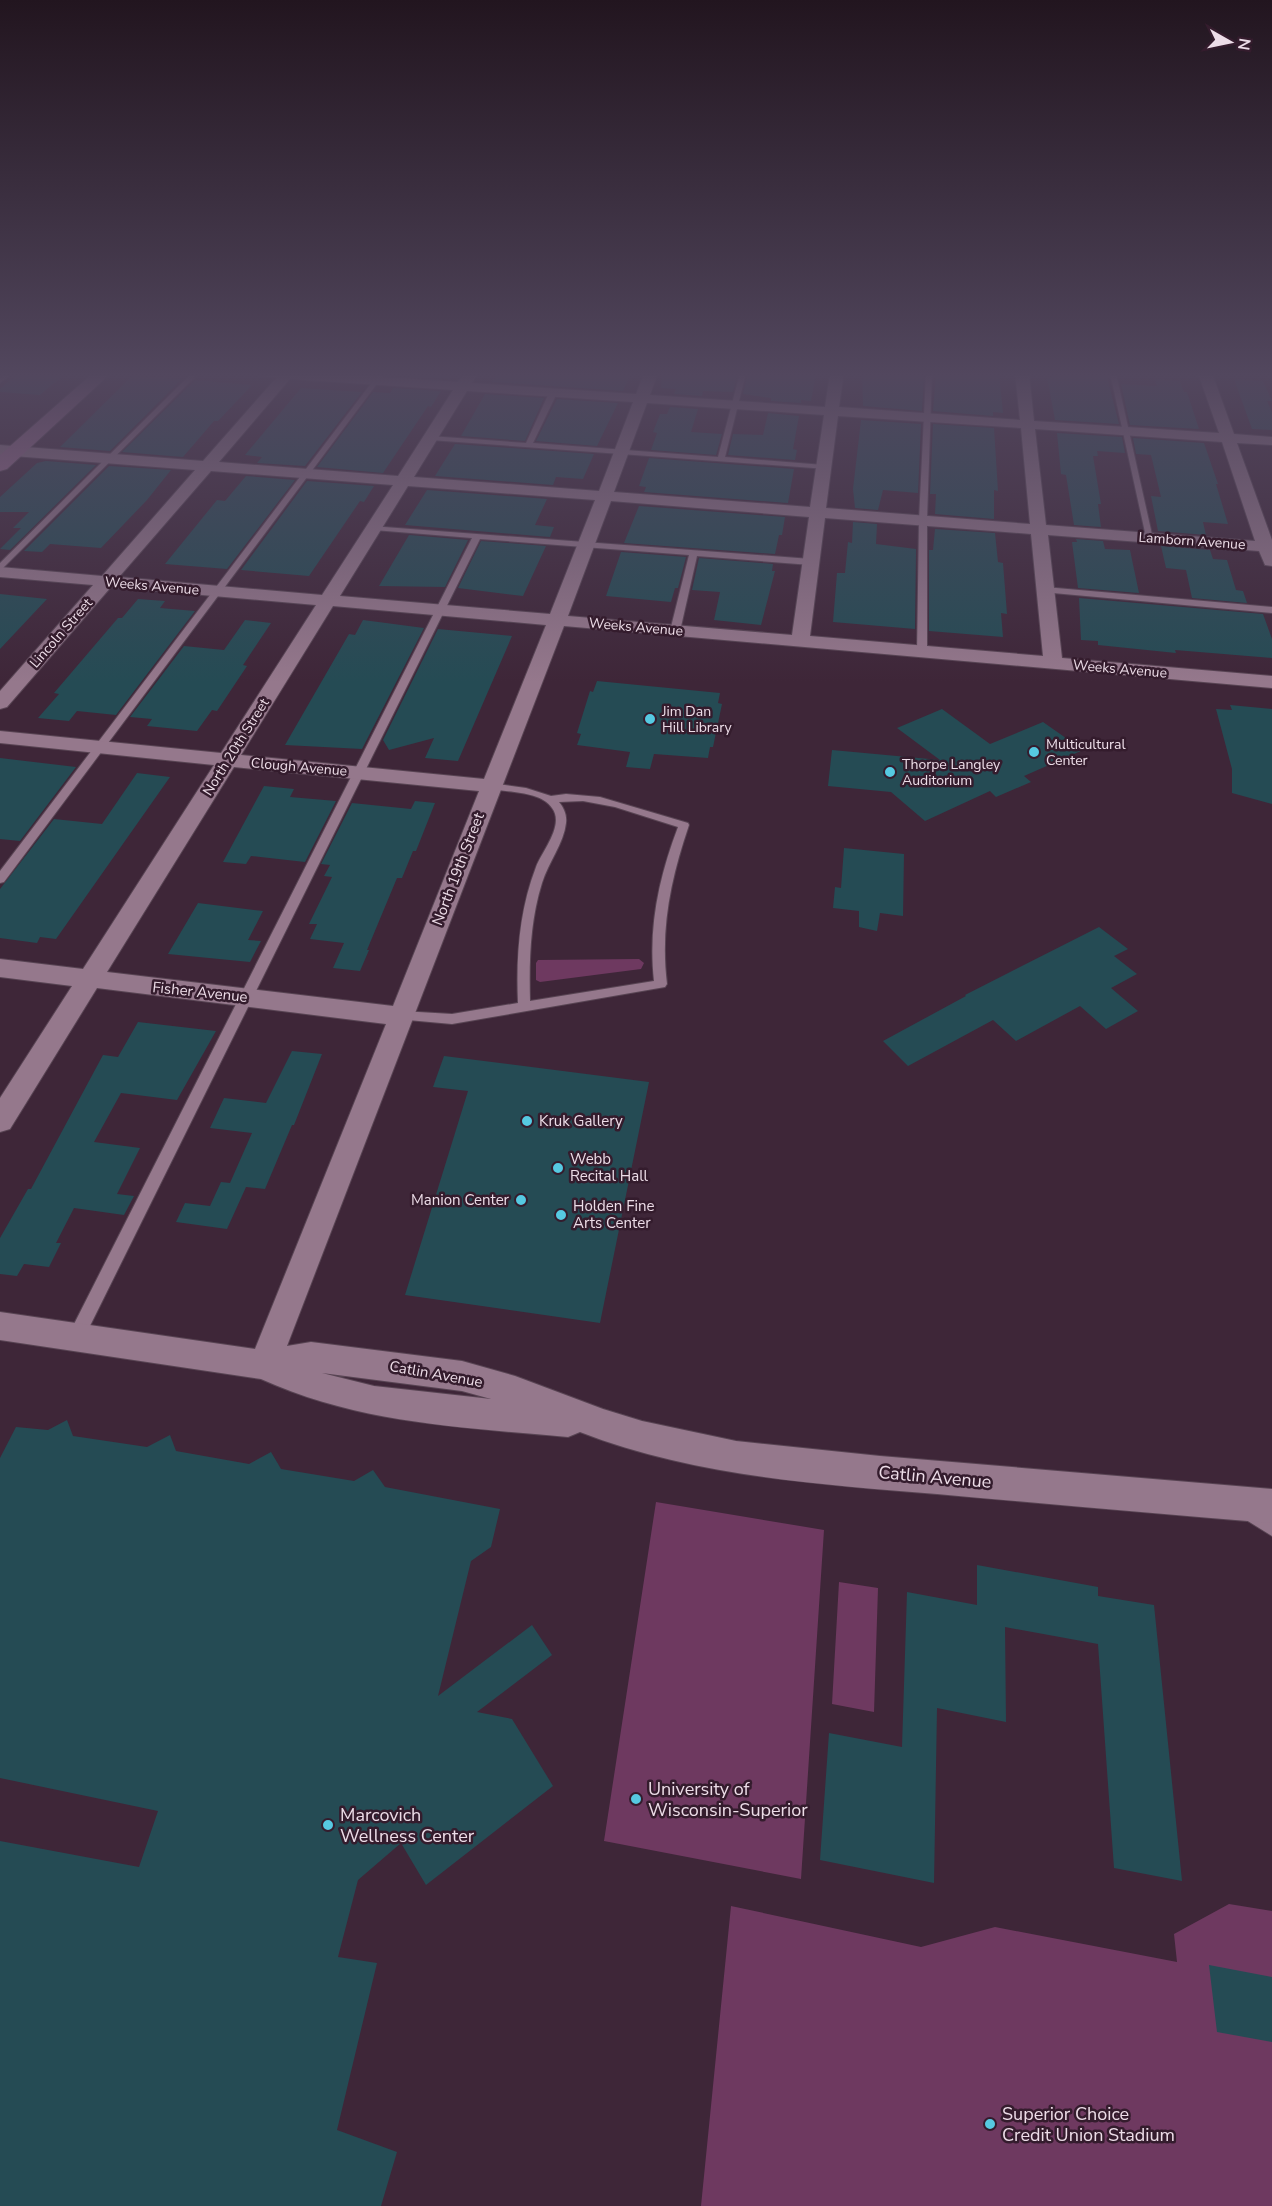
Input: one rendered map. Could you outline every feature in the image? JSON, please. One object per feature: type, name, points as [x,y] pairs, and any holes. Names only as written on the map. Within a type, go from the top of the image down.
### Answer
[{"type":"street","name":"Lincoln Street","points":[[0,703],[198,476]]},
{"type":"street","name":"Lamborn Avenue","points":[[348,476],[1269,546]]},
{"type":"street","name":"North 20th Street","points":[[0,1120],[407,476]]},
{"type":"street","name":"North 19th Street","points":[[264,1365],[587,544],[611,476]]},
{"type":"street","points":[[800,642],[823,476]]},
{"type":"street","points":[[1033,476],[1053,663]]},
{"type":"street","points":[[1242,476],[1269,546],[1272,565]]},
{"type":"street","name":"Weeks Avenue","points":[[0,572],[1272,682]]},
{"type":"street","name":"Clough Avenue","points":[[0,737],[491,786]]},
{"type":"street","name":"Fisher Avenue","points":[[0,968],[401,1016]]},
{"type":"street","name":"Catlin Avenue","points":[[0,1326],[264,1365],[296,1379],[372,1399],[450,1412],[603,1425],[698,1450],[780,1463],[1272,1506]]},
{"type":"lane","points":[[0,568],[91,476]]},
{"type":"lane","points":[[0,879],[306,476]]},
{"type":"lane","points":[[922,652],[925,476]]},
{"type":"lane","points":[[1136,476],[1150,537]]},
{"type":"lane","points":[[374,528],[811,562]]},
{"type":"lane","points":[[76,1337],[442,610],[477,536]]},
{"type":"lane","points":[[675,630],[694,552]]},
{"type":"lane","points":[[1045,590],[1272,610]]},
{"type":"lane","points":[[491,786],[524,791],[549,800],[556,805],[561,822],[543,866],[526,922],[522,955],[524,1007]]},
{"type":"lane","points":[[401,1016],[452,1019],[661,984],[656,956],[659,914],[670,861],[684,825],[592,799],[573,796],[549,800]]},
{"type":"lane","points":[[1235,1503],[1272,1527]]},
{"type":"shaded area","points":[[639,959],[644,963],[641,969],[540,982],[536,980],[538,960]]},
{"type":"shaded area","points":[[656,1502],[824,1530],[801,1879],[604,1841]]},
{"type":"shaded area","points":[[839,1582],[878,1588],[874,1712],[832,1704]]},
{"type":"shaded area","name":"Superior Choice Credit Union Stadium","points":[[1229,1904],[1272,1911],[1272,2206],[701,2206],[731,1906],[921,1947],[995,1927],[1177,1962],[1174,1934]]},
{"type":"building","points":[[23,476],[85,476],[10,550],[0,549],[21,528],[13,528],[29,512],[0,512],[0,497]]},
{"type":"building","points":[[99,476],[166,476],[147,500],[101,548],[50,544],[42,552],[24,551]]},
{"type":"building","points":[[246,476],[295,480],[227,569],[165,564],[217,500],[225,501]]},
{"type":"building","points":[[435,476],[584,476],[583,479],[556,477],[553,485]]},
{"type":"building","points":[[643,476],[793,476],[788,503],[644,492],[646,487],[639,486]]},
{"type":"building","points":[[855,476],[919,476],[918,493],[883,490],[878,510],[855,508]]},
{"type":"building","points":[[931,476],[997,476],[998,491],[994,490],[994,519],[935,514],[936,494],[930,494]]},
{"type":"building","points":[[1066,476],[1096,476],[1101,504],[1098,504],[1101,527],[1074,525]]},
{"type":"building","points":[[1156,476],[1215,476],[1228,524],[1203,522],[1206,535],[1158,531],[1151,496],[1161,497]]},
{"type":"building","points":[[307,481],[374,486],[364,502],[360,501],[309,576],[241,570]]},
{"type":"building","points":[[427,490],[547,499],[535,525],[554,527],[550,537],[405,525]]},
{"type":"building","points":[[639,506],[785,517],[782,535],[779,535],[775,554],[624,543]]},
{"type":"building","points":[[853,522],[877,524],[876,544],[916,549],[915,629],[833,622],[837,573],[845,573],[848,542],[852,543]]},
{"type":"building","points":[[935,529],[995,533],[998,562],[1003,563],[1007,614],[1001,613],[1003,637],[929,631],[929,550],[933,550]]},
{"type":"building","points":[[409,535],[468,540],[445,587],[379,586]]},
{"type":"building","points":[[1076,539],[1103,541],[1105,549],[1130,550],[1139,593],[1078,588],[1072,542],[1077,542]]},
{"type":"building","points":[[481,541],[546,546],[523,596],[458,588]]},
{"type":"building","points":[[1161,546],[1210,550],[1213,559],[1227,560],[1236,590],[1243,591],[1247,603],[1192,598],[1186,570],[1166,568]]},
{"type":"building","points":[[621,552],[686,557],[678,588],[675,588],[671,602],[606,596]]},
{"type":"building","points":[[699,558],[773,564],[772,571],[775,571],[761,625],[714,620],[720,592],[692,590]]},
{"type":"building","points":[[0,594],[47,599],[0,649]]},
{"type":"building","points":[[1079,598],[1263,614],[1272,639],[1272,658],[1175,650],[1176,653],[1098,645],[1098,641],[1081,640]]},
{"type":"building","points":[[138,599],[165,601],[160,608],[195,611],[116,715],[77,711],[69,721],[38,718],[59,694],[54,693],[118,618],[122,618]]},
{"type":"building","points":[[245,620],[271,623],[243,665],[247,666],[217,711],[212,710],[197,731],[147,726],[152,719],[130,717],[184,646],[224,650]]},
{"type":"building","points":[[363,620],[424,628],[362,749],[285,745],[349,634],[355,635]]},
{"type":"building","points":[[438,629],[512,636],[458,761],[425,758],[434,738],[389,750],[383,740]]},
{"type":"building","name":"Jim Dan Hill Library","points":[[597,681],[720,693],[718,703],[722,704],[713,747],[710,747],[708,758],[654,754],[650,769],[626,767],[630,752],[577,745],[581,734],[577,733],[590,691],[593,692]]},
{"type":"building","points":[[1230,705],[1272,709],[1272,804],[1232,793],[1232,769],[1216,709],[1232,710]]},
{"type":"building","points":[[942,709],[990,744],[1043,722],[1083,750],[1024,776],[1031,782],[996,797],[990,791],[925,821],[891,792],[828,786],[832,750],[940,760],[897,728]]},
{"type":"building","points":[[0,758],[76,767],[20,841],[0,839]]},
{"type":"building","points":[[137,773],[170,777],[56,939],[40,937],[37,943],[0,938],[0,889],[54,819],[102,824]]},
{"type":"building","points":[[264,786],[294,789],[290,797],[336,801],[305,862],[251,856],[246,864],[223,862]]},
{"type":"building","points":[[415,801],[435,803],[416,851],[413,851],[402,878],[397,878],[360,971],[333,968],[344,943],[310,939],[317,924],[309,924],[332,877],[324,876],[330,865],[321,864],[352,803],[411,809]]},
{"type":"building","points":[[844,848],[904,854],[903,916],[880,913],[877,931],[859,927],[859,911],[833,908],[835,887],[841,888]]},
{"type":"building","points":[[198,903],[263,911],[248,940],[261,941],[250,962],[168,954]]},
{"type":"building","points":[[1099,927],[1128,949],[1114,956],[1137,974],[1111,988],[1138,1011],[1106,1029],[1080,1006],[1016,1041],[993,1020],[908,1066],[883,1041],[965,995]]},
{"type":"building","points":[[138,1022],[216,1031],[177,1100],[121,1093],[94,1142],[140,1148],[117,1194],[134,1196],[124,1215],[74,1208],[56,1243],[61,1243],[49,1267],[24,1264],[17,1276],[0,1274],[0,1238],[28,1189],[31,1189],[103,1055],[118,1057]]},
{"type":"building","points":[[292,1051],[322,1054],[294,1125],[292,1125],[265,1189],[246,1187],[227,1229],[176,1222],[185,1203],[210,1206],[221,1182],[230,1183],[252,1133],[210,1128],[224,1098],[266,1103]]},
{"type":"building","points":[[444,1056],[649,1082],[600,1323],[405,1295],[468,1091],[433,1087]]},
{"type":"building","name":"Marcovich Wellness Center","points":[[67,1420],[73,1436],[147,1447],[170,1435],[176,1451],[249,1464],[271,1452],[281,1469],[354,1481],[373,1470],[385,1487],[500,1509],[491,1547],[471,1561],[438,1696],[532,1625],[552,1655],[477,1712],[512,1719],[553,1786],[426,1885],[401,1843],[358,1880],[338,1957],[377,1963],[337,2130],[397,2152],[381,2206],[0,2206],[0,1841],[139,1867],[158,1811],[0,1778],[0,1458],[16,1427],[48,1430]]},
{"type":"building","points":[[977,1565],[1098,1587],[1098,1596],[1154,1605],[1182,1881],[1114,1868],[1098,1644],[1005,1627],[1006,1722],[937,1708],[934,1883],[820,1860],[829,1733],[902,1747],[907,1592],[977,1605]]},
{"type":"building","points":[[1209,1965],[1272,1977],[1272,2042],[1217,2032]]},
{"type":"place","name":"Jim Dan Hill Library","points":[[650,719]]},
{"type":"place","name":"Multicultural Center","points":[[1034,752]]},
{"type":"place","name":"Thorpe Langley Auditorium","points":[[890,772]]},
{"type":"place","name":"Kruk Gallery","points":[[527,1121]]},
{"type":"place","name":"Webb Recital Hall","points":[[558,1168]]},
{"type":"place","name":"Manion Center","points":[[521,1200]]},
{"type":"place","name":"Holden Fine Arts Center","points":[[561,1215]]},
{"type":"place","name":"University of Wisconsin-Superior","points":[[636,1799]]},
{"type":"place","name":"Marcovich Wellness Center","points":[[328,1825]]},
{"type":"place","name":"Superior Choice Credit Union Stadium","points":[[990,2124]]}]
